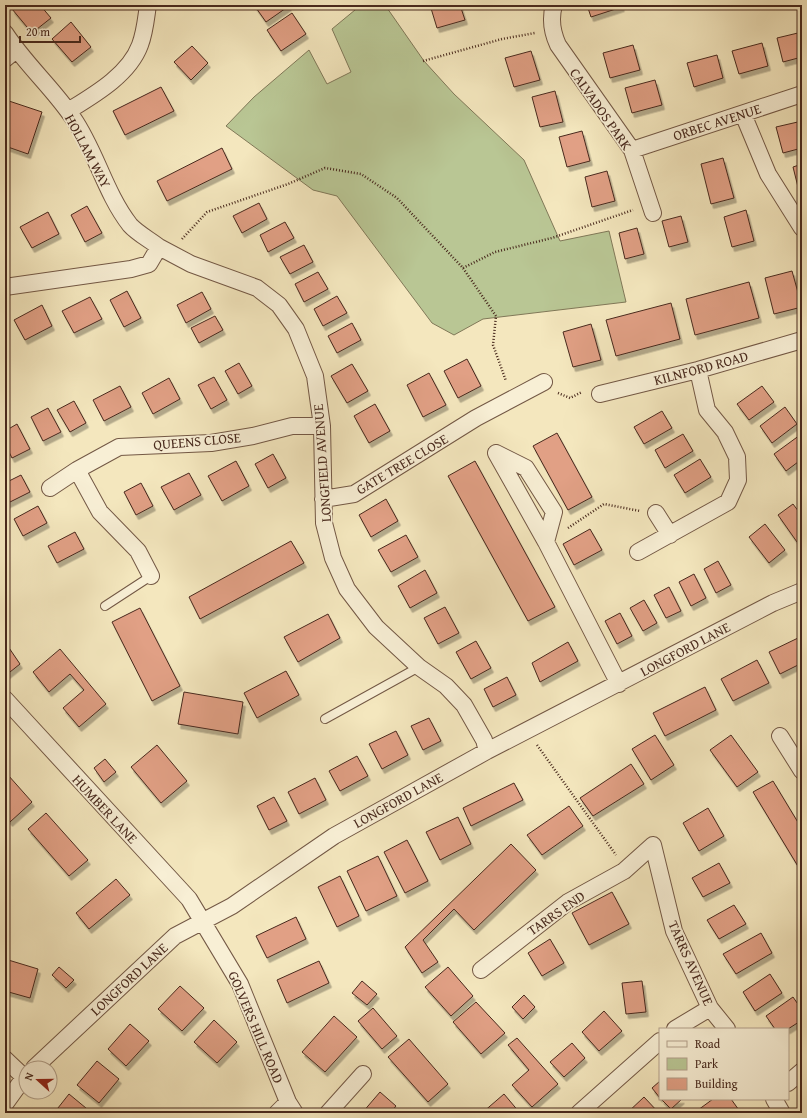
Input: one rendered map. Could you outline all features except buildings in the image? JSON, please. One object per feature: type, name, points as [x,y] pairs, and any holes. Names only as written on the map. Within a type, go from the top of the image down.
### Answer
[{"type":"street","points":[[68,112],[93,96],[130,63],[140,45],[148,5]]},
{"type":"street","name":"CALVADOS PARK","points":[[554,5],[552,12],[552,32],[558,45],[572,67],[632,150],[652,209]]},
{"type":"street","name":"HOLLAM WAY","points":[[5,33],[11,55],[68,112],[92,151],[108,189],[131,226],[166,250]]},
{"type":"street","name":"ORBEC AVENUE","points":[[632,150],[802,94]]},
{"type":"street","points":[[743,114],[768,174],[802,228]]},
{"type":"street","points":[[5,287],[131,269],[149,264],[166,250]]},
{"type":"street","name":"LONGFIELD AVENUE","points":[[166,250],[190,264],[257,288],[279,304],[296,329],[315,376],[322,426],[324,523],[333,558],[347,589],[376,627],[419,667],[446,686],[464,705],[484,740],[487,752]]},
{"type":"street","name":"KILNFORD ROAD","points":[[600,394],[698,370],[802,340]]},
{"type":"street","points":[[638,552],[728,502],[738,480],[737,457],[725,432],[707,410],[698,370]]},
{"type":"street","name":"GATE TREE CLOSE","points":[[323,499],[354,494],[476,418],[544,382]]},
{"type":"street","name":"QUEENS CLOSE","points":[[50,488],[77,470],[119,447],[211,443],[253,436],[292,426],[322,426]]},
{"type":"street","points":[[546,542],[554,512],[526,468],[496,452],[546,542],[619,684]]},
{"type":"street","points":[[77,470],[100,512],[138,551],[151,576]]},
{"type":"street","points":[[656,514],[670,535]]},
{"type":"street","name":"LONGFORD LANE","points":[[42,1060],[175,936],[202,920],[232,906],[334,836],[527,731],[773,603],[802,591]]},
{"type":"street","name":"HUMBER LANE","points":[[5,699],[189,899],[202,920]]},
{"type":"street","points":[[780,736],[802,771]]},
{"type":"street","name":"TARRS END","points":[[481,970],[568,902],[624,871],[653,845]]},
{"type":"street","name":"TARRS AVENUE","points":[[653,845],[674,931],[710,1008],[725,1028]]},
{"type":"street","name":"GOLVERS HILL ROAD","points":[[202,920],[240,984],[287,1109]]},
{"type":"street","points":[[677,1028],[710,1008]]},
{"type":"street","points":[[579,1113],[659,1041]]},
{"type":"street","points":[[5,1059],[18,1067]]},
{"type":"street","points":[[789,1082],[802,1071]]},
{"type":"street","points":[[328,1113],[363,1074]]},
{"type":"street","name":"LONGFORD LANE","points":[[5,1104],[18,1086]]},
{"type":"street","points":[[775,1100],[782,1113]]},
{"type":"lane","points":[[105,606],[151,576]]},
{"type":"lane","points":[[325,718],[419,667]]},
{"type":"path","points":[[424,61],[502,39],[552,32]]},
{"type":"path","points":[[166,250],[182,238],[207,212],[288,184],[325,168],[361,174],[397,198],[463,268],[496,316],[493,345],[513,398]]},
{"type":"path","points":[[463,268],[496,252],[552,238],[652,209]]},
{"type":"path","points":[[544,382],[556,392],[570,398],[586,390],[600,394]]},
{"type":"path","points":[[546,542],[604,504],[656,514]]},
{"type":"path","points":[[527,731],[613,848],[624,871]]},
{"type":"green space","points":[[361,5],[385,5],[424,61],[454,94],[524,160],[560,241],[609,231],[626,302],[483,319],[454,335],[432,323],[337,196],[313,190],[226,126],[254,97],[309,50],[327,84],[351,72],[332,29]]}]
